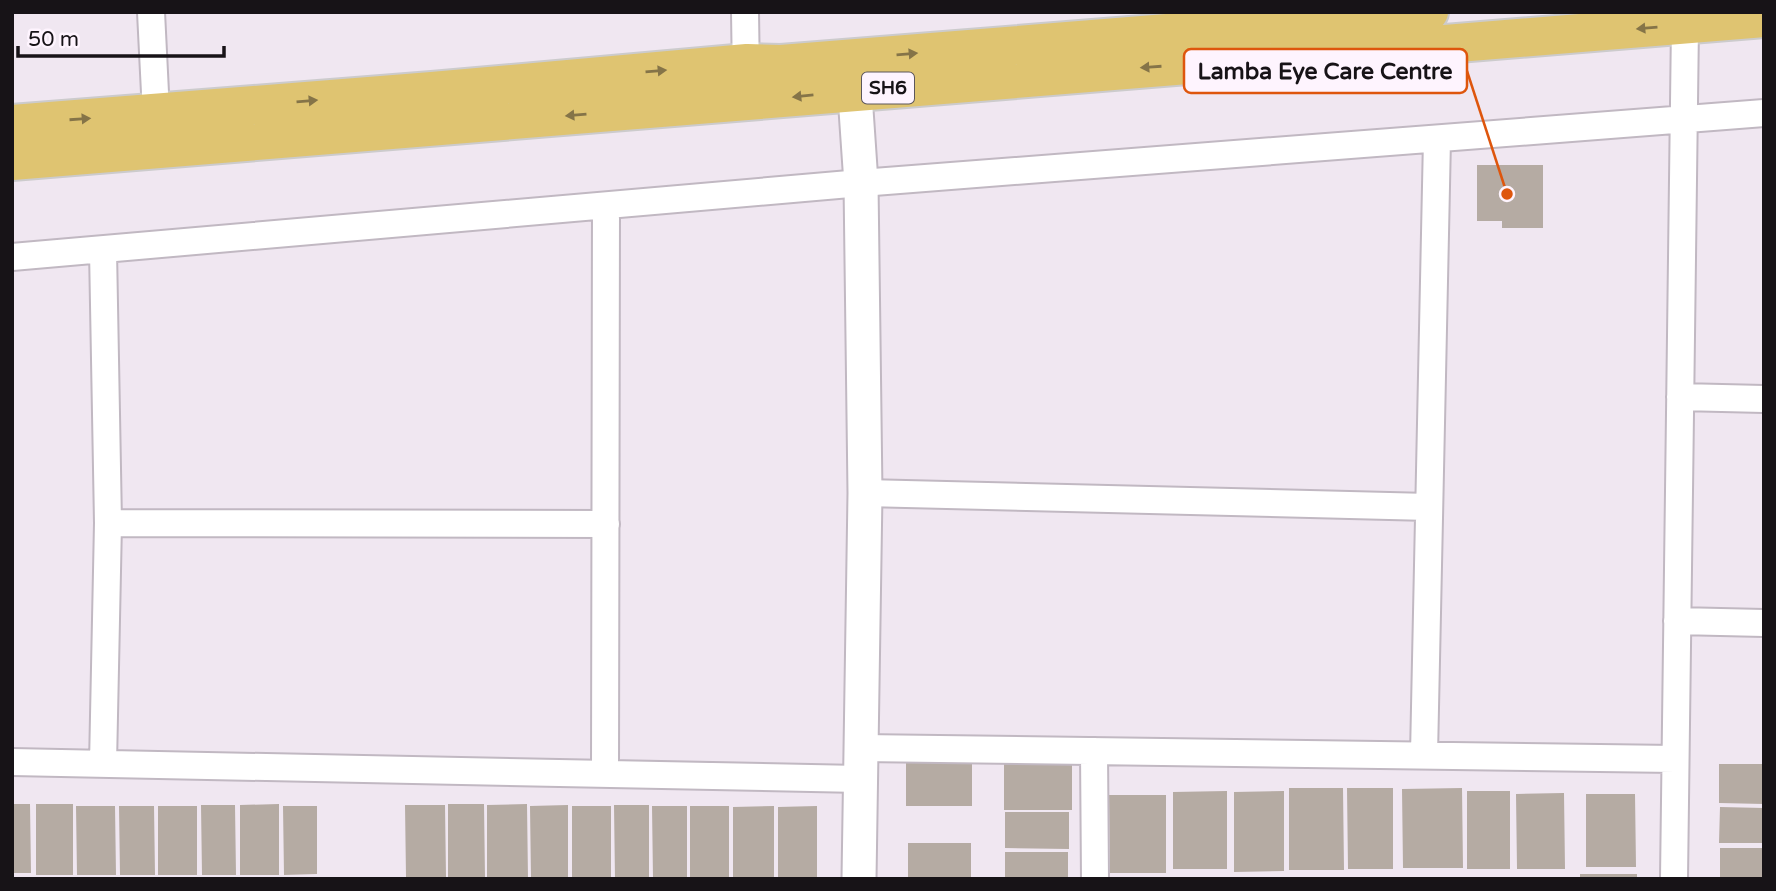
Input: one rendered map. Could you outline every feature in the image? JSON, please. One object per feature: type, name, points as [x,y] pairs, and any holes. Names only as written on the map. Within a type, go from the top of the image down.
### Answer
[{"type":"main road","name":"SH6","points":[[12,161],[746,102],[854,74],[1354,15],[1429,12]]},
{"type":"main road","name":"SH6","points":[[12,124],[747,63],[781,64],[854,74],[1764,18]]},
{"type":"street","points":[[151,12],[156,113]]},
{"type":"street","points":[[746,12],[746,102]]},
{"type":"street","points":[[1674,879],[1685,24]]},
{"type":"street","points":[[854,74],[861,183],[865,493],[859,879]]},
{"type":"street","points":[[12,257],[861,183],[1764,114]]},
{"type":"street","points":[[1424,755],[1437,139]]},
{"type":"street","points":[[605,774],[606,206]]},
{"type":"street","points":[[103,250],[108,523],[103,764]]},
{"type":"street","points":[[1680,397],[1764,399]]},
{"type":"street","points":[[865,493],[1429,507]]},
{"type":"street","points":[[108,523],[606,524]]},
{"type":"street","points":[[1677,621],[1764,623]]},
{"type":"street","points":[[12,762],[605,774],[1094,751],[1675,758]]},
{"type":"street","points":[[1094,751],[1094,879]]},
{"type":"building","points":[[1477,165],[1543,165],[1543,228],[1502,228],[1502,221],[1477,221]]},
{"type":"building","points":[[906,760],[972,760],[972,806],[906,806]]},
{"type":"building","points":[[1004,764],[1072,765],[1072,810],[1004,810]]},
{"type":"building","points":[[1719,764],[1764,764],[1764,804],[1719,803]]},
{"type":"building","points":[[1289,788],[1343,788],[1344,870],[1289,870]]},
{"type":"building","points":[[1347,788],[1393,788],[1393,869],[1348,869]]},
{"type":"building","points":[[1462,788],[1463,868],[1403,868],[1402,789]]},
{"type":"building","points":[[1227,791],[1227,869],[1173,869],[1173,792]]},
{"type":"building","points":[[1284,791],[1284,871],[1234,872],[1234,792]]},
{"type":"building","points":[[1467,791],[1510,791],[1510,869],[1467,869]]},
{"type":"building","points":[[1564,793],[1565,869],[1517,869],[1516,794]]},
{"type":"building","points":[[1586,794],[1635,794],[1636,867],[1586,867]]},
{"type":"building","points":[[1109,795],[1166,795],[1166,873],[1110,873]]},
{"type":"building","points":[[12,804],[30,804],[31,873],[12,873]]},
{"type":"building","points":[[36,804],[73,804],[73,875],[36,875]]},
{"type":"building","points":[[279,804],[279,875],[240,875],[240,805]]},
{"type":"building","points":[[448,804],[484,804],[485,878],[448,878]]},
{"type":"building","points":[[527,804],[528,879],[487,879],[487,805]]},
{"type":"building","points":[[201,805],[235,805],[236,875],[202,875]]},
{"type":"building","points":[[405,805],[445,805],[446,877],[406,877]]},
{"type":"building","points":[[568,805],[568,879],[531,879],[530,806]]},
{"type":"building","points":[[614,805],[649,805],[649,879],[615,879]]},
{"type":"building","points":[[76,806],[115,806],[116,875],[77,875]]},
{"type":"building","points":[[119,806],[154,806],[155,875],[120,875]]},
{"type":"building","points":[[158,806],[197,806],[197,875],[158,875]]},
{"type":"building","points":[[283,806],[317,806],[317,874],[284,875]]},
{"type":"building","points":[[572,806],[611,806],[611,879],[572,879]]},
{"type":"building","points":[[652,806],[687,806],[687,879],[653,879]]},
{"type":"building","points":[[690,806],[729,806],[729,878],[690,878]]},
{"type":"building","points":[[774,806],[774,879],[733,879],[733,807]]},
{"type":"building","points":[[817,806],[817,879],[778,879],[778,807]]},
{"type":"building","points":[[1720,807],[1764,808],[1764,843],[1719,843]]},
{"type":"building","points":[[1005,812],[1069,812],[1069,849],[1005,848]]},
{"type":"building","points":[[908,843],[971,843],[971,879],[908,879]]},
{"type":"building","points":[[1720,848],[1764,848],[1764,879],[1720,879]]},
{"type":"building","points":[[1005,852],[1068,852],[1068,879],[1005,879]]},
{"type":"building","points":[[1580,874],[1637,874],[1637,879],[1580,879]]},
{"type":"place","name":"Lamba Eye Care Centre","points":[[1507,194]]}]
